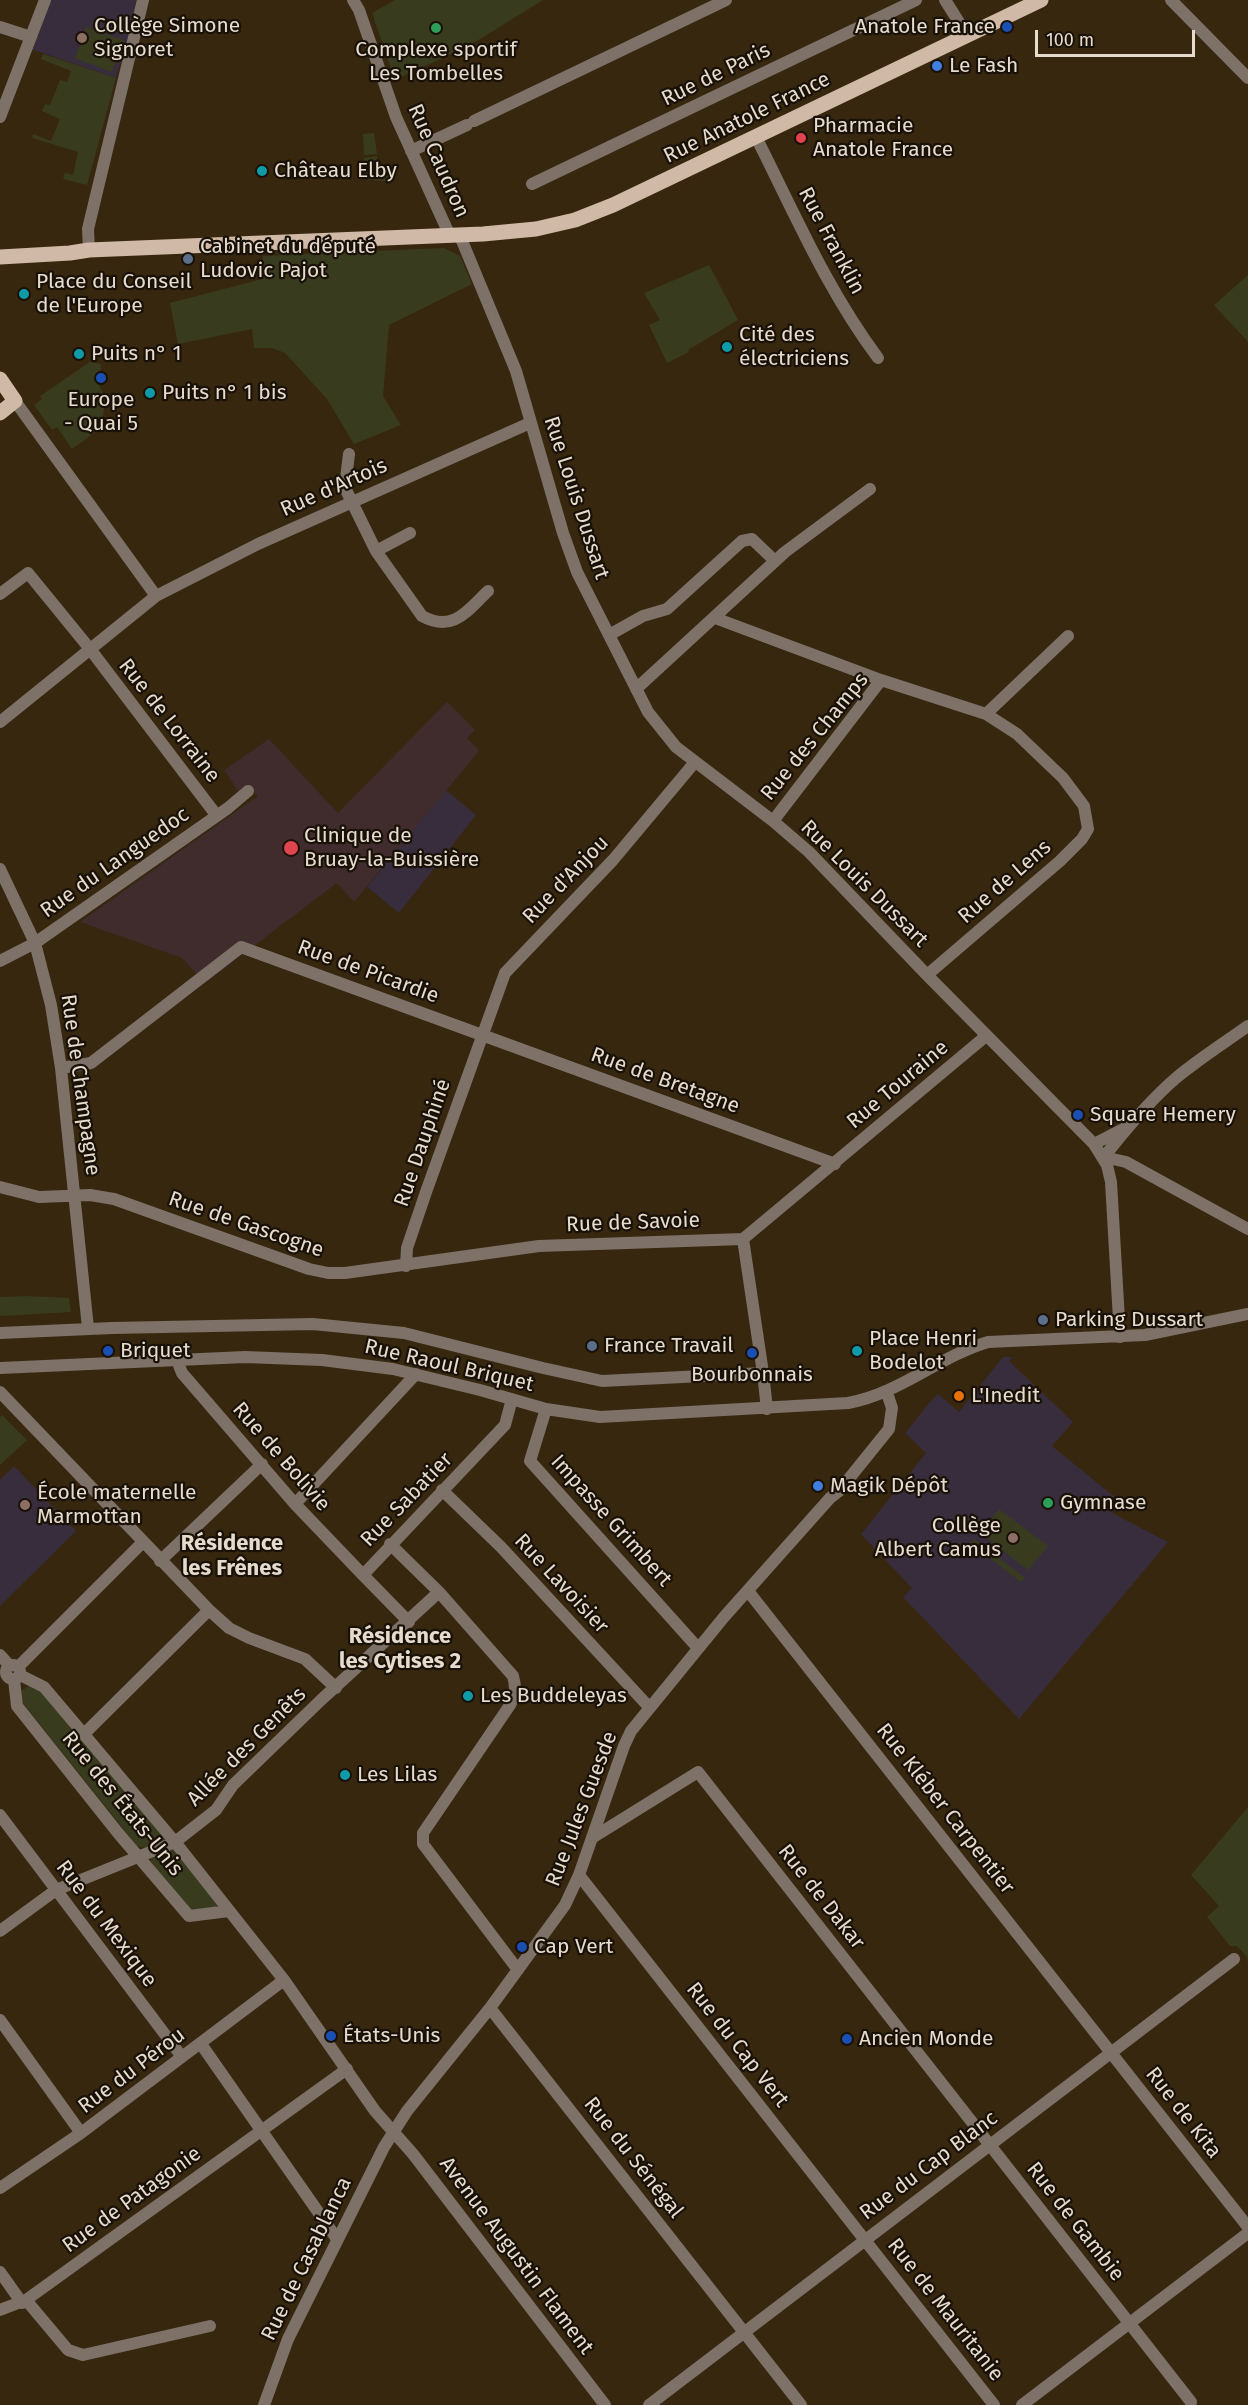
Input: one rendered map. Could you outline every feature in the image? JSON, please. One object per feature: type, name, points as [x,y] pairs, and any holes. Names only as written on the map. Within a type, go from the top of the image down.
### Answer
[{"type":"main road","name":"Rue Anatole France","points":[[97,249],[455,236],[536,229],[575,220],[641,192],[1041,0]]},
{"type":"main road","points":[[0,250],[73,247],[97,249]]},
{"type":"main road","points":[[0,257],[97,249]]},
{"type":"main road","points":[[0,379],[15,401],[0,413]]},
{"type":"street","points":[[0,117],[45,0]]},
{"type":"street","points":[[97,249],[87,233],[143,0]]},
{"type":"street","name":"Rue Caudron","points":[[353,0],[359,10],[411,152],[455,236]]},
{"type":"street","points":[[411,152],[726,0]]},
{"type":"street","name":"Rue de Paris","points":[[532,184],[916,0]]},
{"type":"street","points":[[945,0],[962,27],[964,37]]},
{"type":"street","points":[[1171,0],[1248,78]]},
{"type":"street","points":[[0,27],[31,37]]},
{"type":"street","name":"Rue Franklin","points":[[756,137],[817,262],[858,332],[878,358]]},
{"type":"street","name":"Rue Louis Dussart","points":[[455,236],[516,370],[568,549],[591,602],[648,712],[661,730],[695,762],[773,821],[809,852],[986,1036],[1094,1144],[1104,1157],[1111,1182],[1120,1337]]},
{"type":"street","points":[[15,401],[156,596]]},
{"type":"street","name":"Rue d'Artois","points":[[0,722],[156,596],[258,544],[530,423]]},
{"type":"street","points":[[349,454],[345,486],[351,502],[376,551],[422,616],[431,620],[449,622],[459,618],[488,591]]},
{"type":"street","points":[[636,689],[775,561],[870,489]]},
{"type":"street","points":[[376,551],[410,533]]},
{"type":"street","points":[[609,635],[643,616],[667,609],[742,541],[752,539],[775,561]]},
{"type":"street","name":"Rue de Lorraine","points":[[0,594],[28,573],[90,649],[217,816]]},
{"type":"street","points":[[715,618],[881,680]]},
{"type":"street","points":[[986,714],[1068,636]]},
{"type":"street","name":"Rue des Champs","points":[[773,821],[881,680],[986,714],[1017,734],[1063,778],[1084,806]]},
{"type":"street","name":"Rue d'Anjou","points":[[482,1035],[510,966],[613,860],[695,762]]},
{"type":"street","name":"Rue du Languedoc","points":[[0,961],[35,943],[217,816],[248,791]]},
{"type":"street","name":"Rue de Lens","points":[[927,975],[1060,861],[1082,839],[1088,829],[1084,806]]},
{"type":"street","name":"Rue de Champagne","points":[[0,869],[35,943],[49,996],[61,1068],[88,1328]]},
{"type":"street","name":"Rue de Picardie","points":[[61,1068],[91,1063],[241,946],[482,1035]]},
{"type":"street","points":[[1248,1026],[1176,1078],[1127,1128],[1104,1157],[1126,1162],[1248,1229]]},
{"type":"street","name":"Rue de Bretagne","points":[[482,1035],[835,1164]]},
{"type":"street","name":"Rue Dauphiné","points":[[406,1266],[407,1248],[482,1035]]},
{"type":"street","name":"Rue Touraine","points":[[835,1164],[986,1036]]},
{"type":"street","points":[[1094,1144],[1127,1128]]},
{"type":"street","points":[[766,1409],[763,1373],[743,1239],[835,1164]]},
{"type":"street","name":"Rue de Gascogne","points":[[0,1187],[39,1197],[98,1196],[114,1199],[309,1269],[328,1273],[406,1266]]},
{"type":"street","name":"Rue de Savoie","points":[[406,1266],[539,1246],[743,1239]]},
{"type":"street","points":[[886,1393],[988,1342],[1120,1337],[1163,1332],[1248,1314]]},
{"type":"street","points":[[0,1333],[88,1328],[313,1324],[404,1333],[543,1368],[603,1380],[763,1373]]},
{"type":"street","name":"Rue Raoul Briquet","points":[[0,1368],[245,1357],[297,1358],[369,1365],[416,1374],[546,1408],[600,1417],[848,1403],[872,1399],[886,1393]]},
{"type":"street","name":"Rue de Bolivie","points":[[177,1360],[182,1373],[295,1504],[363,1575]]},
{"type":"street","points":[[295,1504],[416,1374]]},
{"type":"street","points":[[0,1392],[208,1610],[229,1628],[304,1659],[336,1688]]},
{"type":"street","name":"Rue Jules Guesde","points":[[393,2133],[407,2111],[490,2008],[560,1914],[579,1875],[624,1746],[632,1731],[698,1648],[830,1498],[839,1491],[889,1429],[892,1408],[886,1393]]},
{"type":"street","name":"Rue Sabatier","points":[[409,1622],[363,1575],[505,1425],[512,1399]]},
{"type":"street","name":"Impasse Grimbert","points":[[546,1408],[530,1461],[698,1648]]},
{"type":"street","points":[[160,1561],[262,1464]]},
{"type":"street","name":"Rue Lavoisier","points":[[442,1490],[501,1547],[649,1707]]},
{"type":"street","points":[[0,1655],[11,1673],[143,1542]]},
{"type":"street","points":[[390,1544],[439,1592],[513,1676],[516,1686],[510,1705],[423,1833],[423,1844],[518,1970]]},
{"type":"street","name":"Rue Kléber Carpentier","points":[[748,1591],[1110,2052]]},
{"type":"street","name":"Allée des Genêts","points":[[0,1930],[56,1890],[175,1842],[216,1810],[233,1785],[439,1592]]},
{"type":"street","points":[[84,1734],[208,1610]]},
{"type":"street","name":"Rue des États-Unis","points":[[11,1673],[44,1687],[175,1842],[284,1980],[375,2112],[393,2133]]},
{"type":"street","name":"Rue des États-Unis","points":[[11,1673],[17,1706],[139,1858],[189,1916],[229,1911]]},
{"type":"street","name":"Rue de Dakar","points":[[592,1838],[698,1772],[990,2145]]},
{"type":"street","name":"Rue du Mexique","points":[[0,1815],[182,2057]]},
{"type":"street","name":"Rue du Cap Vert","points":[[579,1875],[865,2240]]},
{"type":"street","name":"Rue du Cap Blanc","points":[[649,2405],[1234,1959]]},
{"type":"street","name":"Rue du Pérou","points":[[0,2188],[81,2133],[284,1980]]},
{"type":"street","name":"Rue du Sénégal","points":[[490,2008],[642,2200],[743,2334],[801,2405]]},
{"type":"street","points":[[0,2020],[81,2133]]},
{"type":"street","points":[[201,2044],[337,2239]]},
{"type":"street","name":"Rue de Kita","points":[[1110,2052],[1248,2227]]},
{"type":"street","name":"Rue de Patagonie","points":[[0,2310],[24,2302],[347,2069]]},
{"type":"street","name":"Rue de Casablanca","points":[[264,2405],[288,2339],[393,2133]]},
{"type":"street","name":"Avenue Augustin Flament","points":[[393,2133],[413,2154],[605,2405]]},
{"type":"street","name":"Rue de Gambie","points":[[990,2145],[1191,2402]]},
{"type":"street","points":[[1022,2405],[1248,2233]]},
{"type":"street","name":"Rue de Mauritanie","points":[[865,2240],[994,2405]]},
{"type":"street","points":[[0,2272],[68,2350],[83,2355],[210,2326]]},
{"type":"shaded area","name":"Collège Simone Signoret","points":[[50,0],[136,0],[134,17],[116,78],[31,49]]},
{"type":"shaded area","name":"Clinique de Bruay-la-Buissière","points":[[447,702],[475,730],[467,738],[478,749],[478,752],[354,902],[337,883],[205,983],[182,958],[80,922],[258,796],[248,784],[238,791],[224,770],[269,739],[338,813]]},
{"type":"shaded area","points":[[446,790],[476,815],[399,913],[367,887]]},
{"type":"shaded area","name":"Collège Albert Camus","points":[[1003,1357],[1013,1357],[1009,1361],[1073,1422],[1052,1446],[1121,1502],[1112,1513],[1168,1542],[1019,1719],[903,1597],[912,1588],[861,1534],[926,1453],[905,1433],[938,1394],[959,1412]]},
{"type":"shaded area","name":"École maternelle Marmottan","points":[[14,1466],[76,1531],[0,1606],[0,1480]]},
{"type":"green space","name":"Complexe sportif Les Tombelles","points":[[395,0],[543,0],[472,44],[395,80],[372,13]]},
{"type":"green space","points":[[86,27],[124,40],[112,72],[75,58]]},
{"type":"green space","points":[[43,54],[116,78],[87,185],[63,179],[65,173],[73,175],[78,152],[32,138],[33,134],[51,141],[60,119],[42,111],[45,104],[50,105],[60,80],[67,82],[71,71],[41,59]]},
{"type":"green space","points":[[374,133],[377,154],[364,155],[363,134]]},
{"type":"green space","points":[[377,156],[377,173],[391,176],[392,182],[365,179],[364,158]]},
{"type":"green space","points":[[444,248],[460,256],[472,284],[389,325],[383,396],[401,425],[354,444],[327,399],[285,353],[272,348],[254,348],[252,329],[178,344],[170,303],[262,279],[263,256]]},
{"type":"green space","points":[[709,265],[738,320],[688,350],[689,352],[667,363],[649,325],[660,320],[644,293]]},
{"type":"green space","points":[[1248,275],[1248,342],[1214,305]]},
{"type":"green space","points":[[90,362],[101,364],[99,386],[103,394],[104,413],[96,431],[72,449],[57,427],[52,430],[34,405],[42,399],[40,396]]},
{"type":"green space","points":[[0,1297],[69,1298],[71,1312],[0,1316]]},
{"type":"green space","points":[[2,1415],[27,1440],[0,1465],[0,1417]]},
{"type":"green space","points":[[999,1509],[1048,1546],[1028,1570],[980,1533]]},
{"type":"green space","points":[[974,1539],[1025,1578],[1021,1582],[970,1543]]},
{"type":"green space","points":[[32,1684],[44,1691],[165,1832],[164,1840],[145,1848],[137,1846],[19,1698],[18,1693]]},
{"type":"green space","points":[[1248,1807],[1248,1964],[1247,1957],[1237,1946],[1230,1946],[1207,1917],[1219,1906],[1191,1875]]},
{"type":"green space","points":[[177,1847],[218,1900],[217,1907],[197,1913],[186,1908],[151,1862],[151,1856]]},
{"type":"place","name":"Anatole France","points":[[1007,27]]},
{"type":"place","name":"Complexe sportif Les Tombelles","points":[[436,28]]},
{"type":"place","name":"Collège Simone Signoret","points":[[82,38]]},
{"type":"place","name":"Le Fash","points":[[937,66]]},
{"type":"place","name":"Pharmacie Anatole France","points":[[801,138]]},
{"type":"place","name":"Château Elby","points":[[262,171]]},
{"type":"place","name":"Cabinet du député Ludovic Pajot","points":[[188,259]]},
{"type":"place","name":"Place du Conseil de l'Europe","points":[[24,294]]},
{"type":"place","name":"Cité des électriciens","points":[[727,347]]},
{"type":"place","name":"Puits n° 1","points":[[79,354]]},
{"type":"place","name":"Europe - Quai 5","points":[[101,378]]},
{"type":"place","name":"Puits n° 1 bis","points":[[150,393]]},
{"type":"place","name":"Clinique de Bruay-la-Buissière","points":[[291,848]]},
{"type":"place","name":"Square Hemery","points":[[1078,1115]]},
{"type":"place","name":"Parking Dussart","points":[[1043,1320]]},
{"type":"place","name":"France Travail","points":[[592,1346]]},
{"type":"place","name":"Briquet","points":[[108,1351]]},
{"type":"place","name":"Place Henri Bodelot","points":[[857,1351]]},
{"type":"place","name":"Bourbonnais","points":[[752,1353]]},
{"type":"place","name":"L'Inedit","points":[[959,1396]]},
{"type":"place","name":"Magik Dépôt","points":[[818,1486]]},
{"type":"place","name":"Gymnase","points":[[1048,1503]]},
{"type":"place","name":"École maternelle Marmottan","points":[[25,1505]]},
{"type":"place","name":"Collège Albert Camus","points":[[1013,1538]]},
{"type":"place","name":"Les Buddeleyas","points":[[468,1696]]},
{"type":"place","name":"Les Lilas","points":[[345,1775]]},
{"type":"place","name":"Cap Vert","points":[[522,1947]]},
{"type":"place","name":"États-Unis","points":[[331,2036]]},
{"type":"place","name":"Ancien Monde","points":[[847,2039]]},
{"type":"district","name":"Résidence les Frênes","points":[[232,1556]]},
{"type":"district","name":"Résidence les Cytises 2","points":[[400,1650]]}]
